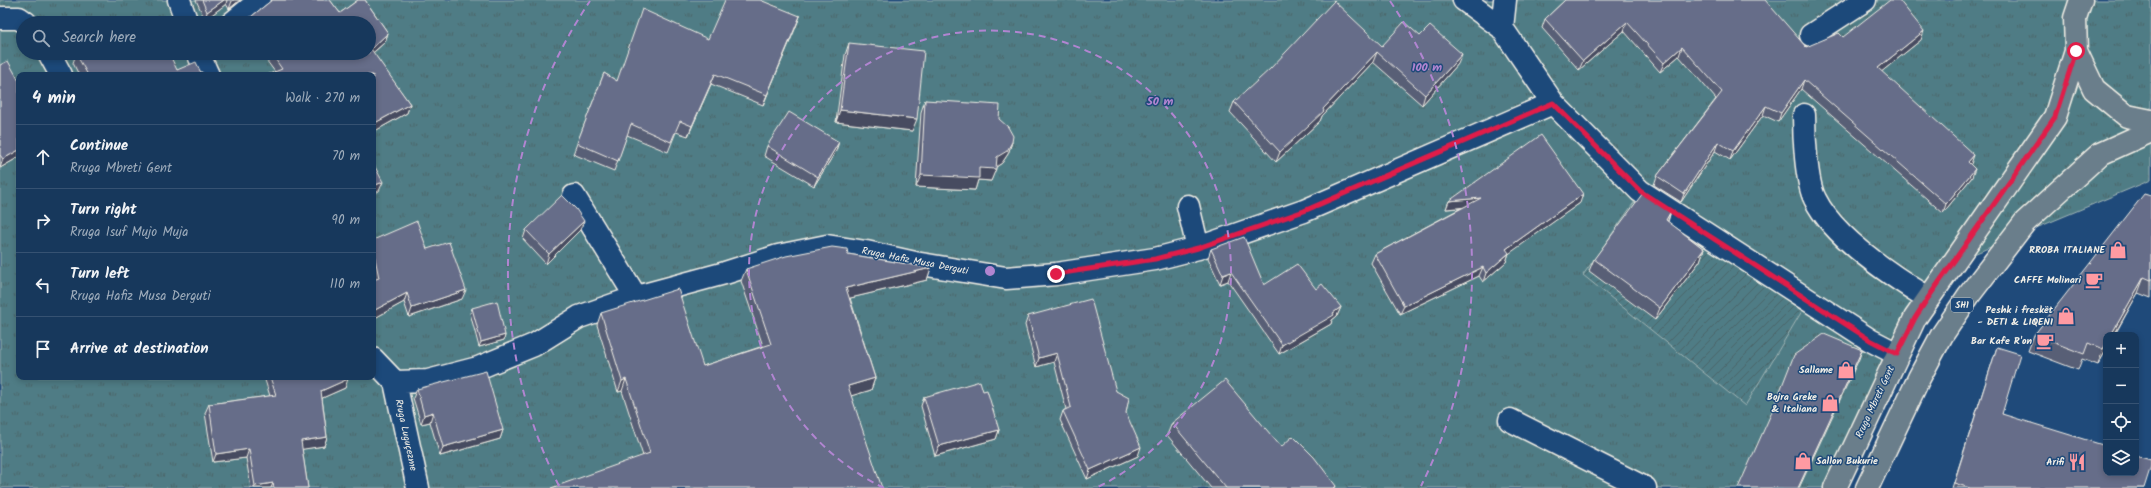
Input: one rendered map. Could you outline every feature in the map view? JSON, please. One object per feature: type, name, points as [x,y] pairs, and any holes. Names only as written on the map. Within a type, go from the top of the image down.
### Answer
[{"type":"main road","name":"Rruga Mbreti Gent","points":[[1835,488],[1915,318],[2055,117],[2076,51],[2075,18],[2081,0]]},
{"type":"main road","name":"Rruga Mbreti Gent","points":[[2076,51],[2094,89],[2127,116],[2151,121]]},
{"type":"main road","name":"SH1","points":[[1867,488],[1919,378],[1942,335],[1969,295],[2025,222],[2100,154],[2151,131]]},
{"type":"street","points":[[179,0],[185,16]]},
{"type":"street","points":[[241,16],[260,0]]},
{"type":"street","points":[[1464,0],[1502,28],[1553,103],[1640,191],[1870,340],[1897,354]]},
{"type":"street","points":[[1502,28],[1506,0]]},
{"type":"street","points":[[1811,35],[1864,0]]},
{"type":"street","points":[[0,18],[16,18]]},
{"type":"street","points":[[53,60],[59,72]]},
{"type":"street","points":[[201,60],[207,72]]},
{"type":"street","name":"Rruga Hafiz Musa Derguti","points":[[395,382],[428,381],[478,368],[534,345],[579,317],[636,298],[725,273],[778,256],[827,246],[866,252],[915,263],[1006,278],[1056,274],[1155,259],[1198,248],[1304,211],[1553,103]]},
{"type":"street","points":[[1804,115],[1805,146],[1814,199],[1830,222],[1863,254],[1897,279],[1928,298]]},
{"type":"street","points":[[574,196],[636,298]]},
{"type":"street","points":[[1188,206],[1198,248]]},
{"type":"street","points":[[376,362],[395,382]]},
{"type":"street","name":"Rruga Luguçezme","points":[[395,382],[418,488]]},
{"type":"street","points":[[1510,420],[1645,488]]},
{"type":"green space","points":[[0,0],[2151,0],[2151,180],[1938,269],[1884,356],[1825,488],[0,488]]},
{"type":"green space","points":[[1640,194],[1802,311],[1745,406],[1583,275]]},
{"type":"building","points":[[202,0],[224,0],[207,12]]},
{"type":"building","points":[[272,0],[330,0],[340,13],[358,0],[365,0],[388,33],[376,44],[376,16],[252,16]]},
{"type":"building","points":[[725,0],[760,0],[800,16],[767,95],[715,74],[692,126],[680,121],[671,142],[631,124],[618,161],[577,143],[604,73],[617,81],[642,9],[708,39]]},
{"type":"building","points":[[1565,0],[1765,0],[1806,47],[1839,33],[1843,37],[1890,0],[1899,0],[1924,31],[1878,68],[1974,155],[1968,162],[1975,169],[1946,204],[1804,80],[1781,113],[1766,106],[1733,151],[1718,142],[1684,194],[1657,176],[1722,92],[1682,47],[1664,63],[1627,22],[1583,61],[1545,19]]},
{"type":"building","points":[[1334,1],[1382,46],[1404,22],[1420,36],[1430,26],[1462,54],[1425,95],[1377,52],[1323,109],[1324,111],[1280,152],[1234,102],[1270,69]]},
{"type":"building","points":[[849,43],[924,51],[917,119],[840,110]]},
{"type":"building","points":[[376,56],[410,104],[376,122],[376,72],[274,72],[282,69],[276,60],[376,60]]},
{"type":"building","points":[[79,60],[172,60],[177,70],[196,62],[201,72],[86,72]]},
{"type":"building","points":[[8,61],[16,76],[16,152],[3,159],[0,155],[0,65]]},
{"type":"building","points":[[925,100],[1000,105],[999,119],[1008,127],[1013,136],[1012,142],[1007,151],[997,157],[996,169],[979,168],[979,178],[921,175]]},
{"type":"building","points":[[789,112],[839,142],[818,177],[767,146]]},
{"type":"building","points":[[1541,135],[1583,194],[1506,249],[1509,253],[1486,273],[1483,267],[1404,306],[1375,254],[1481,198],[1449,201]]},
{"type":"building","points":[[376,169],[383,182],[376,185]]},
{"type":"building","points":[[1643,193],[1671,211],[1666,220],[1704,249],[1660,308],[1594,259]]},
{"type":"building","points":[[2144,194],[2151,196],[2151,280],[2144,277],[2113,332],[2103,332],[2103,349],[2088,343],[2084,354],[2034,335]]},
{"type":"building","points":[[562,195],[576,209],[584,221],[549,254],[526,230]]},
{"type":"building","points":[[417,221],[427,249],[449,242],[466,290],[412,308],[407,293],[376,309],[376,279],[379,278],[376,263],[376,239]]},
{"type":"building","points":[[1244,237],[1264,285],[1297,264],[1316,289],[1322,284],[1341,307],[1333,313],[1334,315],[1282,345],[1231,272],[1223,275],[1211,249]]},
{"type":"building","points":[[832,247],[847,249],[848,254],[931,268],[846,288],[875,378],[848,386],[882,488],[551,488],[650,453],[626,379],[622,381],[601,313],[678,289],[703,366],[771,344],[746,269],[786,256]]},
{"type":"building","points":[[1091,299],[1116,391],[1129,398],[1126,413],[1141,447],[1090,470],[1063,411],[1071,407],[1057,353],[1039,358],[1028,316]]},
{"type":"building","points":[[497,301],[505,335],[481,342],[472,308]]},
{"type":"building","points":[[1824,334],[1862,350],[1798,488],[1738,488],[1771,414],[1794,355]]},
{"type":"building","points":[[1997,347],[2020,354],[2002,414],[2103,445],[2103,476],[2139,476],[2139,457],[2151,460],[2151,466],[2144,488],[1970,488],[1954,483]]},
{"type":"building","points":[[486,371],[503,430],[443,447],[433,412],[424,415],[417,389]]},
{"type":"building","points":[[271,380],[346,380],[321,391],[327,437],[301,441],[308,488],[274,488],[273,483],[255,486],[249,449],[216,454],[209,404],[276,395]]},
{"type":"building","points":[[1225,380],[1281,447],[1293,436],[1314,457],[1336,486],[1334,488],[1226,488],[1172,423]]},
{"type":"building","points":[[980,381],[983,391],[987,390],[999,430],[939,446],[924,397]]},
{"type":"place","name":"RROBA ITALIANE","points":[[2118,250]]},
{"type":"place","name":"CAFFE Molinari","points":[[2094,280]]},
{"type":"place","name":"Peshk i freskët - DETI & LIQENI","points":[[2066,316]]},
{"type":"place","name":"Bar Kafe R'on","points":[[2045,341]]},
{"type":"place","name":"Sallame","points":[[1846,370]]},
{"type":"place","name":"Bojra Greke & Italiana","points":[[1830,403]]},
{"type":"place","name":"Sallon Bukurie","points":[[1803,461]]},
{"type":"place","name":"Arifi","points":[[2077,462]]},
{"type":"route","points":[[1056,274],[1155,259],[1198,248],[1304,211],[1395,170],[1553,103],[1640,191],[1870,340],[1897,354],[1915,318],[1928,298],[2055,117],[2076,51]]}]
